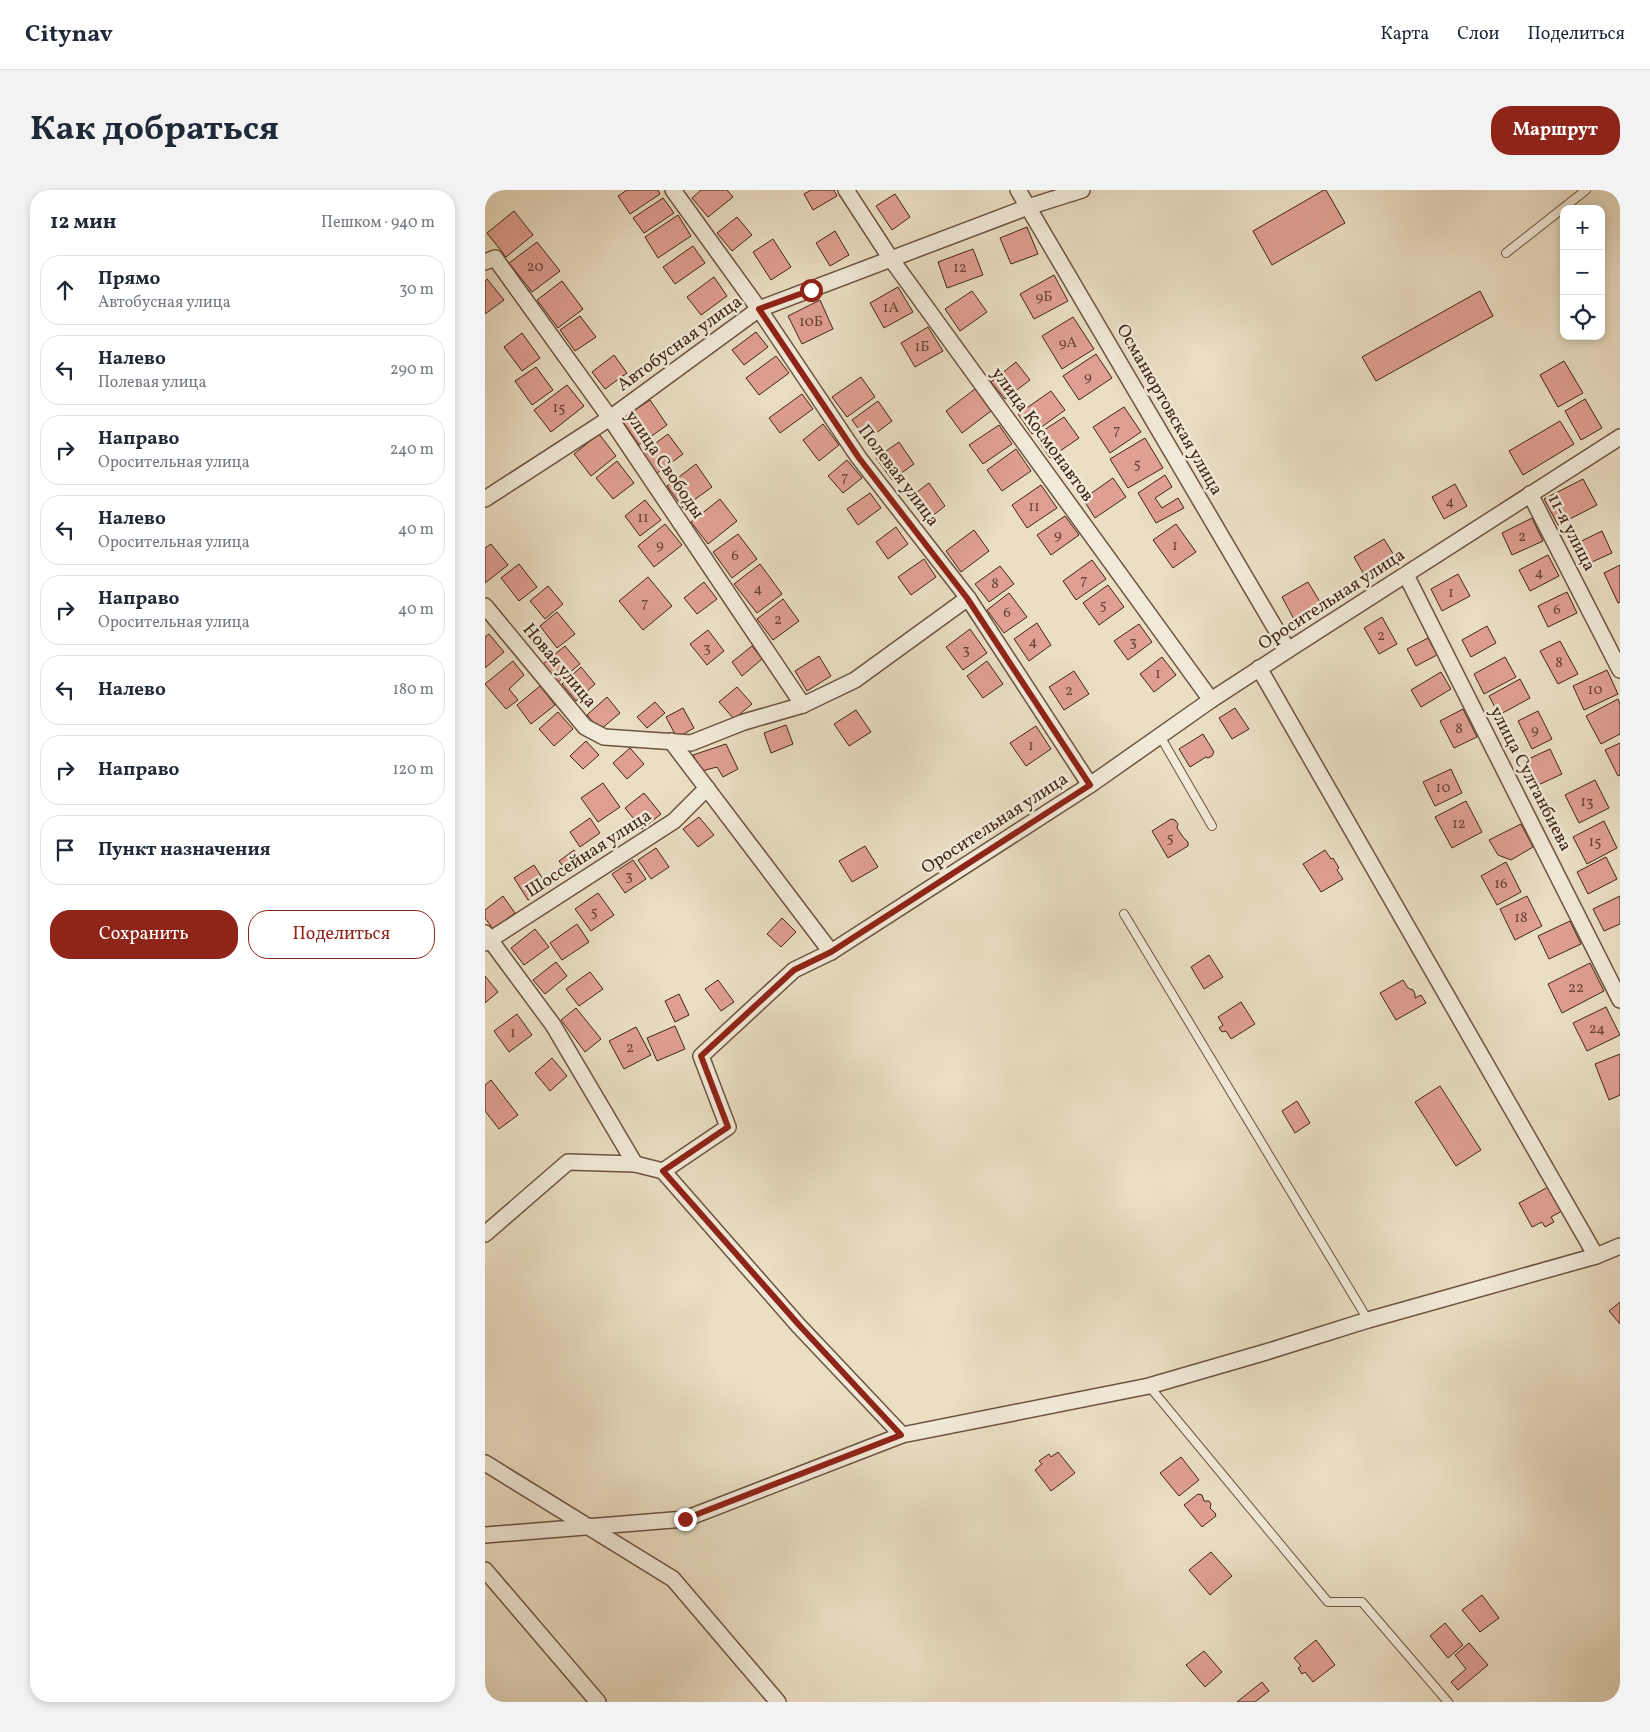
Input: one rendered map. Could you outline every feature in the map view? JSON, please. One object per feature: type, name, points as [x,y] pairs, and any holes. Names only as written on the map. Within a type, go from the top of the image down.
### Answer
[{"type":"street","name":"Полевая улица","points":[[673,190],[759,309],[859,458],[967,598],[1090,785]]},
{"type":"street","name":"улица Космонавтов","points":[[846,190],[891,259],[1211,700]]},
{"type":"street","name":"Османюртовская улица","points":[[1018,190],[1288,650]]},
{"type":"street","name":"Автобусная улица","points":[[485,499],[610,418],[759,309],[1027,207],[1082,190]]},
{"type":"street","name":"улица Свободы","points":[[485,262],[495,258],[610,418],[803,705]]},
{"type":"street","name":"Оросительная улица","points":[[663,1171],[728,1127],[701,1056],[794,970],[831,952],[1090,785],[1259,668],[1620,437]]},
{"type":"street","name":"11-я улица","points":[[1530,494],[1620,670]]},
{"type":"street","name":"улица Султанбиева","points":[[1406,575],[1620,1000]]},
{"type":"street","name":"Новая улица","points":[[485,606],[585,727],[604,737],[691,742],[744,722],[803,705],[855,680],[967,598]]},
{"type":"street","points":[[1259,668],[1596,1256]]},
{"type":"street","points":[[671,741],[831,952]]},
{"type":"street","name":"Шоссейная улица","points":[[487,938],[674,821],[707,788]]},
{"type":"street","points":[[487,938],[553,1025],[635,1164]]},
{"type":"street","points":[[485,1234],[569,1162],[635,1164],[663,1171],[799,1325],[901,1435]]},
{"type":"street","points":[[485,1535],[685,1519],[901,1435],[1149,1386],[1368,1320],[1596,1256],[1620,1246]]},
{"type":"street","points":[[485,1463],[673,1579],[778,1702]]},
{"type":"street","points":[[485,1570],[598,1702]]},
{"type":"lane","points":[[1506,253],[1585,190]]},
{"type":"lane","points":[[1160,736],[1212,826]]},
{"type":"lane","points":[[1124,914],[1368,1320]]},
{"type":"lane","points":[[1149,1386],[1328,1602],[1362,1602],[1448,1702]]},
{"type":"building","points":[[627,190],[658,190],[660,194],[630,214],[618,196]]},
{"type":"building","points":[[701,190],[727,190],[733,197],[708,217],[692,198]]},
{"type":"building","points":[[811,190],[834,190],[837,196],[813,210],[804,194]]},
{"type":"building","points":[[1326,190],[1345,223],[1272,265],[1253,231]]},
{"type":"building","points":[[895,194],[910,217],[892,230],[876,206]]},
{"type":"building","points":[[663,198],[674,213],[644,233],[633,218]]},
{"type":"building","points":[[514,211],[533,235],[506,257],[487,233]]},
{"type":"building","points":[[678,215],[691,236],[658,258],[645,237]]},
{"type":"building","points":[[737,217],[752,235],[732,251],[717,233]]},
{"type":"building","points":[[1027,227],[1038,254],[1011,264],[1000,238]]},
{"type":"building","points":[[835,231],[849,255],[830,266],[816,243]]},
{"type":"building","points":[[773,239],[791,267],[771,280],[753,252]]},
{"type":"building","points":[[537,242],[560,271],[532,292],[509,263]]},
{"type":"building","points":[[693,246],[705,263],[675,284],[663,267]]},
{"type":"building","points":[[973,249],[983,275],[947,288],[938,262]]},
{"type":"building","points":[[1054,275],[1068,301],[1034,319],[1020,294]]},
{"type":"building","points":[[714,277],[727,296],[701,315],[687,297]]},
{"type":"building","points":[[487,279],[504,300],[485,314],[485,281]]},
{"type":"building","points":[[562,281],[583,309],[558,328],[537,300]]},
{"type":"building","points":[[898,287],[913,312],[884,328],[870,303]]},
{"type":"building","points":[[972,291],[987,312],[960,331],[945,309]]},
{"type":"building","points":[[1480,291],[1493,316],[1376,381],[1362,357]]},
{"type":"building","points":[[820,300],[833,329],[802,344],[788,316]]},
{"type":"building","points":[[580,316],[596,337],[575,351],[560,330]]},
{"type":"building","points":[[1073,317],[1094,349],[1062,369],[1042,336]]},
{"type":"building","points":[[928,327],[943,351],[915,367],[901,343]]},
{"type":"building","points":[[756,332],[768,347],[744,365],[732,350]]},
{"type":"building","points":[[522,333],[540,358],[522,371],[504,347]]},
{"type":"building","points":[[1096,354],[1112,378],[1079,400],[1063,376]]},
{"type":"building","points":[[614,355],[627,373],[605,389],[592,372]]},
{"type":"building","points":[[776,356],[789,373],[759,395],[746,378]]},
{"type":"building","points":[[1564,361],[1583,393],[1558,407],[1540,375]]},
{"type":"building","points":[[1016,362],[1030,380],[1005,399],[991,382]]},
{"type":"building","points":[[536,367],[553,390],[532,405],[515,381]]},
{"type":"building","points":[[861,377],[875,397],[847,417],[832,397]]},
{"type":"building","points":[[567,385],[584,406],[551,432],[534,410]]},
{"type":"building","points":[[975,389],[991,411],[962,433],[946,411]]},
{"type":"building","points":[[1051,391],[1065,410],[1032,434],[1018,414]]},
{"type":"building","points":[[802,394],[813,409],[780,433],[769,418]]},
{"type":"building","points":[[1585,399],[1602,428],[1581,440],[1565,411]]},
{"type":"building","points":[[650,400],[667,425],[639,445],[621,419]]},
{"type":"building","points":[[878,401],[892,421],[867,440],[852,420]]},
{"type":"building","points":[[1124,407],[1141,432],[1110,453],[1093,427]]},
{"type":"building","points":[[1064,417],[1079,438],[1050,458],[1035,436]]},
{"type":"building","points":[[1560,421],[1574,444],[1523,475],[1509,451]]},
{"type":"building","points":[[823,424],[839,445],[819,461],[803,440]]},
{"type":"building","points":[[999,425],[1012,444],[983,464],[969,445]]},
{"type":"building","points":[[599,434],[616,456],[591,476],[574,454]]},
{"type":"building","points":[[668,434],[683,454],[656,474],[641,454]]},
{"type":"building","points":[[1145,438],[1163,468],[1128,488],[1110,459]]},
{"type":"building","points":[[899,442],[914,464],[892,480],[876,458]]},
{"type":"building","points":[[1016,449],[1031,471],[1002,491],[987,470]]},
{"type":"building","points":[[847,460],[862,478],[843,493],[828,476]]},
{"type":"building","points":[[617,461],[634,483],[613,499],[596,478]]},
{"type":"building","points":[[696,464],[712,487],[683,508],[667,486]]},
{"type":"building","points":[[1165,475],[1172,487],[1155,498],[1162,508],[1178,498],[1184,508],[1156,523],[1138,493]]},
{"type":"building","points":[[1113,478],[1126,497],[1095,518],[1083,499]]},
{"type":"building","points":[[1583,479],[1597,505],[1558,525],[1544,499]]},
{"type":"building","points":[[929,483],[945,506],[926,521],[909,498]]},
{"type":"building","points":[[1455,484],[1467,506],[1444,519],[1432,497]]},
{"type":"building","points":[[1041,485],[1057,508],[1027,528],[1012,505]]},
{"type":"building","points":[[870,493],[881,508],[858,525],[847,509]]},
{"type":"building","points":[[720,499],[737,521],[708,544],[691,522]]},
{"type":"building","points":[[645,500],[661,520],[640,536],[625,516]]},
{"type":"building","points":[[1065,516],[1079,535],[1051,555],[1037,535]]},
{"type":"building","points":[[1532,518],[1543,541],[1512,555],[1502,533]]},
{"type":"building","points":[[665,524],[682,545],[654,567],[638,546]]},
{"type":"building","points":[[1176,524],[1196,552],[1173,568],[1153,540]]},
{"type":"building","points":[[896,527],[908,544],[888,559],[876,542]]},
{"type":"building","points":[[974,530],[989,551],[961,572],[946,551]]},
{"type":"building","points":[[1602,531],[1612,553],[1583,566],[1573,545]]},
{"type":"building","points":[[738,534],[757,559],[732,578],[713,552]]},
{"type":"building","points":[[1384,539],[1397,560],[1366,578],[1354,557]]},
{"type":"building","points":[[491,544],[508,565],[485,583],[485,548]]},
{"type":"building","points":[[1548,555],[1559,576],[1530,591],[1519,570]]},
{"type":"building","points":[[924,559],[936,577],[911,595],[898,577]]},
{"type":"building","points":[[1092,560],[1106,579],[1076,600],[1063,581]]},
{"type":"building","points":[[519,564],[537,587],[519,601],[501,578]]},
{"type":"building","points":[[760,564],[782,594],[757,613],[734,584]]},
{"type":"building","points":[[1620,565],[1620,602],[1618,603],[1604,573]]},
{"type":"building","points":[[1000,566],[1014,584],[989,602],[975,584]]},
{"type":"building","points":[[1458,574],[1470,596],[1442,611],[1431,589]]},
{"type":"building","points":[[648,577],[672,606],[643,630],[619,601]]},
{"type":"building","points":[[704,582],[717,599],[697,614],[684,598]]},
{"type":"building","points":[[1308,582],[1323,607],[1296,623],[1282,597]]},
{"type":"building","points":[[1108,585],[1124,607],[1099,625],[1083,603]]},
{"type":"building","points":[[548,586],[563,604],[545,619],[530,601]]},
{"type":"building","points":[[1567,592],[1577,613],[1548,627],[1538,606]]},
{"type":"building","points":[[1009,593],[1027,617],[1004,633],[987,610]]},
{"type":"building","points":[[783,599],[799,621],[773,640],[757,619]]},
{"type":"building","points":[[557,612],[575,634],[557,648],[540,626]]},
{"type":"building","points":[[1382,617],[1397,644],[1379,654],[1364,628]]},
{"type":"building","points":[[1037,623],[1051,645],[1029,661],[1014,639]]},
{"type":"building","points":[[1139,624],[1152,642],[1128,660],[1114,641]]},
{"type":"building","points":[[1487,626],[1496,643],[1471,657],[1462,640]]},
{"type":"building","points":[[970,629],[987,653],[963,670],[946,647]]},
{"type":"building","points":[[708,630],[724,651],[707,665],[690,644]]},
{"type":"building","points":[[489,634],[504,652],[485,668],[485,637]]},
{"type":"building","points":[[1428,638],[1437,655],[1416,666],[1407,649]]},
{"type":"building","points":[[1560,641],[1578,674],[1558,684],[1540,651]]},
{"type":"building","points":[[565,646],[580,664],[558,682],[543,664]]},
{"type":"building","points":[[752,646],[762,659],[742,676],[732,662]]},
{"type":"building","points":[[819,656],[831,676],[807,691],[795,671]]},
{"type":"building","points":[[1162,657],[1176,675],[1154,692],[1140,674]]},
{"type":"building","points":[[1505,657],[1516,677],[1484,694],[1474,674]]},
{"type":"building","points":[[513,661],[524,675],[509,689],[518,700],[506,709],[485,684]]},
{"type":"building","points":[[987,661],[1003,684],[983,698],[967,676]]},
{"type":"building","points":[[581,667],[595,684],[576,701],[562,684]]},
{"type":"building","points":[[1607,670],[1618,694],[1584,710],[1573,686]]},
{"type":"building","points":[[1074,671],[1089,694],[1064,710],[1049,687]]},
{"type":"building","points":[[1441,672],[1451,689],[1421,707],[1411,690]]},
{"type":"building","points":[[1520,679],[1530,698],[1499,715],[1489,696]]},
{"type":"building","points":[[540,686],[555,705],[531,724],[517,705]]},
{"type":"building","points":[[737,687],[752,704],[734,719],[719,702]]},
{"type":"building","points":[[607,697],[620,713],[600,730],[587,715]]},
{"type":"building","points":[[1618,699],[1620,704],[1620,734],[1601,744],[1586,716]]},
{"type":"building","points":[[655,702],[665,713],[647,728],[637,717]]},
{"type":"building","points":[[683,708],[694,728],[677,738],[666,717]]},
{"type":"building","points":[[1235,708],[1249,729],[1232,739],[1219,718]]},
{"type":"building","points":[[1463,709],[1477,737],[1454,748],[1440,721]]},
{"type":"building","points":[[856,710],[871,732],[849,746],[834,724]]},
{"type":"building","points":[[1538,711],[1552,739],[1532,749],[1518,721]]},
{"type":"building","points":[[558,712],[573,729],[554,746],[539,729]]},
{"type":"building","points":[[786,725],[793,744],[771,753],[764,733]]},
{"type":"building","points":[[1036,726],[1051,749],[1026,766],[1010,743]]},
{"type":"building","points":[[1203,734],[1214,752],[1212,756],[1206,757],[1190,767],[1179,749]]},
{"type":"building","points":[[586,741],[599,755],[583,769],[570,756]]},
{"type":"building","points":[[1620,743],[1620,775],[1618,776],[1605,750]]},
{"type":"building","points":[[726,744],[738,769],[723,777],[717,767],[702,771],[693,755]]},
{"type":"building","points":[[630,748],[644,764],[627,779],[613,763]]},
{"type":"building","points":[[1550,749],[1562,774],[1536,786],[1524,761]]},
{"type":"building","points":[[1451,769],[1462,793],[1435,806],[1423,782]]},
{"type":"building","points":[[1595,780],[1609,808],[1579,823],[1565,795]]},
{"type":"building","points":[[603,783],[620,807],[598,822],[581,798]]},
{"type":"building","points":[[644,793],[661,814],[642,829],[625,808]]},
{"type":"building","points":[[1466,801],[1482,832],[1452,848],[1435,817]]},
{"type":"building","points":[[699,817],[714,835],[698,847],[683,829]]},
{"type":"building","points":[[590,818],[600,833],[580,847],[570,832]]},
{"type":"building","points":[[1171,819],[1175,820],[1178,824],[1177,828],[1188,842],[1188,846],[1168,858],[1152,831]]},
{"type":"building","points":[[1604,821],[1617,848],[1587,864],[1573,837]]},
{"type":"building","points":[[1521,824],[1533,847],[1511,860],[1498,855],[1489,840]]},
{"type":"building","points":[[865,846],[878,867],[852,882],[839,861]]},
{"type":"building","points":[[656,848],[669,867],[651,879],[638,860]]},
{"type":"building","points":[[574,850],[584,863],[569,874],[559,861]]},
{"type":"building","points":[[1325,850],[1331,859],[1333,858],[1339,868],[1337,870],[1343,879],[1321,892],[1303,864]]},
{"type":"building","points":[[1606,857],[1617,879],[1588,894],[1577,872]]},
{"type":"building","points":[[633,860],[646,879],[625,893],[612,874]]},
{"type":"building","points":[[1506,862],[1521,892],[1497,905],[1481,876]]},
{"type":"building","points":[[534,865],[548,887],[528,900],[514,878]]},
{"type":"building","points":[[598,893],[614,915],[591,931],[575,909]]},
{"type":"building","points":[[503,896],[515,913],[493,929],[485,918],[485,910]]},
{"type":"building","points":[[1527,896],[1542,926],[1515,940],[1500,909]]},
{"type":"building","points":[[1620,896],[1620,924],[1604,931],[1593,909]]},
{"type":"building","points":[[782,918],[796,932],[781,947],[767,934]]},
{"type":"building","points":[[1570,921],[1581,944],[1549,959],[1538,936]]},
{"type":"building","points":[[577,924],[589,942],[562,960],[550,943]]},
{"type":"building","points":[[535,929],[549,947],[524,965],[511,948]]},
{"type":"building","points":[[1209,955],[1223,977],[1204,989],[1191,967]]},
{"type":"building","points":[[556,962],[567,976],[545,994],[533,980]]},
{"type":"building","points":[[1590,963],[1604,991],[1562,1013],[1548,984]]},
{"type":"building","points":[[590,972],[603,989],[579,1006],[566,989]]},
{"type":"building","points":[[485,976],[498,992],[485,1003]]},
{"type":"building","points":[[718,980],[734,1002],[721,1011],[705,989]]},
{"type":"building","points":[[1403,980],[1408,988],[1413,990],[1415,998],[1421,995],[1426,1003],[1396,1020],[1380,993]]},
{"type":"building","points":[[679,994],[689,1015],[675,1022],[665,1001]]},
{"type":"building","points":[[1241,1002],[1255,1024],[1231,1039],[1226,1031],[1222,1032],[1219,1028],[1223,1025],[1218,1017]]},
{"type":"building","points":[[1606,1007],[1620,1035],[1587,1051],[1573,1023]]},
{"type":"building","points":[[576,1008],[601,1039],[585,1052],[561,1020]]},
{"type":"building","points":[[517,1014],[532,1035],[509,1052],[494,1031]]},
{"type":"building","points":[[675,1026],[685,1049],[657,1061],[647,1038]]},
{"type":"building","points":[[636,1027],[651,1055],[624,1069],[609,1041]]},
{"type":"building","points":[[1620,1054],[1620,1095],[1609,1100],[1595,1064]]},
{"type":"building","points":[[552,1058],[567,1076],[550,1091],[535,1073]]},
{"type":"building","points":[[491,1080],[518,1115],[499,1129],[485,1111],[485,1085]]},
{"type":"building","points":[[1440,1086],[1481,1150],[1456,1166],[1415,1102]]},
{"type":"building","points":[[1297,1101],[1310,1123],[1295,1133],[1282,1111]]},
{"type":"building","points":[[1548,1187],[1562,1211],[1551,1217],[1554,1222],[1545,1227],[1542,1222],[1532,1227],[1519,1203]]},
{"type":"building","points":[[1620,1302],[1620,1324],[1609,1311]]},
{"type":"building","points":[[1058,1452],[1075,1473],[1051,1491],[1035,1470],[1042,1464],[1039,1461],[1049,1454],[1051,1457]]},
{"type":"building","points":[[1181,1457],[1199,1480],[1179,1496],[1160,1473]]},
{"type":"building","points":[[1198,1494],[1202,1495],[1204,1501],[1209,1501],[1211,1504],[1210,1508],[1216,1516],[1202,1527],[1184,1505]]},
{"type":"building","points":[[1211,1552],[1232,1576],[1210,1595],[1189,1570]]},
{"type":"building","points":[[1482,1595],[1499,1618],[1480,1632],[1462,1610]]},
{"type":"building","points":[[1445,1623],[1463,1645],[1448,1658],[1430,1636]]},
{"type":"building","points":[[1316,1640],[1335,1665],[1313,1682],[1305,1672],[1302,1674],[1298,1668],[1301,1666],[1294,1658]]},
{"type":"building","points":[[1469,1643],[1488,1665],[1458,1690],[1451,1682],[1466,1669],[1455,1655]]},
{"type":"building","points":[[1204,1651],[1222,1672],[1205,1687],[1186,1665]]},
{"type":"building","points":[[1262,1682],[1269,1691],[1255,1702],[1237,1702]]},
{"type":"route","points":[[685,1519],[901,1435],[799,1325],[663,1171],[728,1127],[701,1056],[794,970],[831,952],[1090,785],[967,598],[859,458],[759,309],[811,290]]}]
